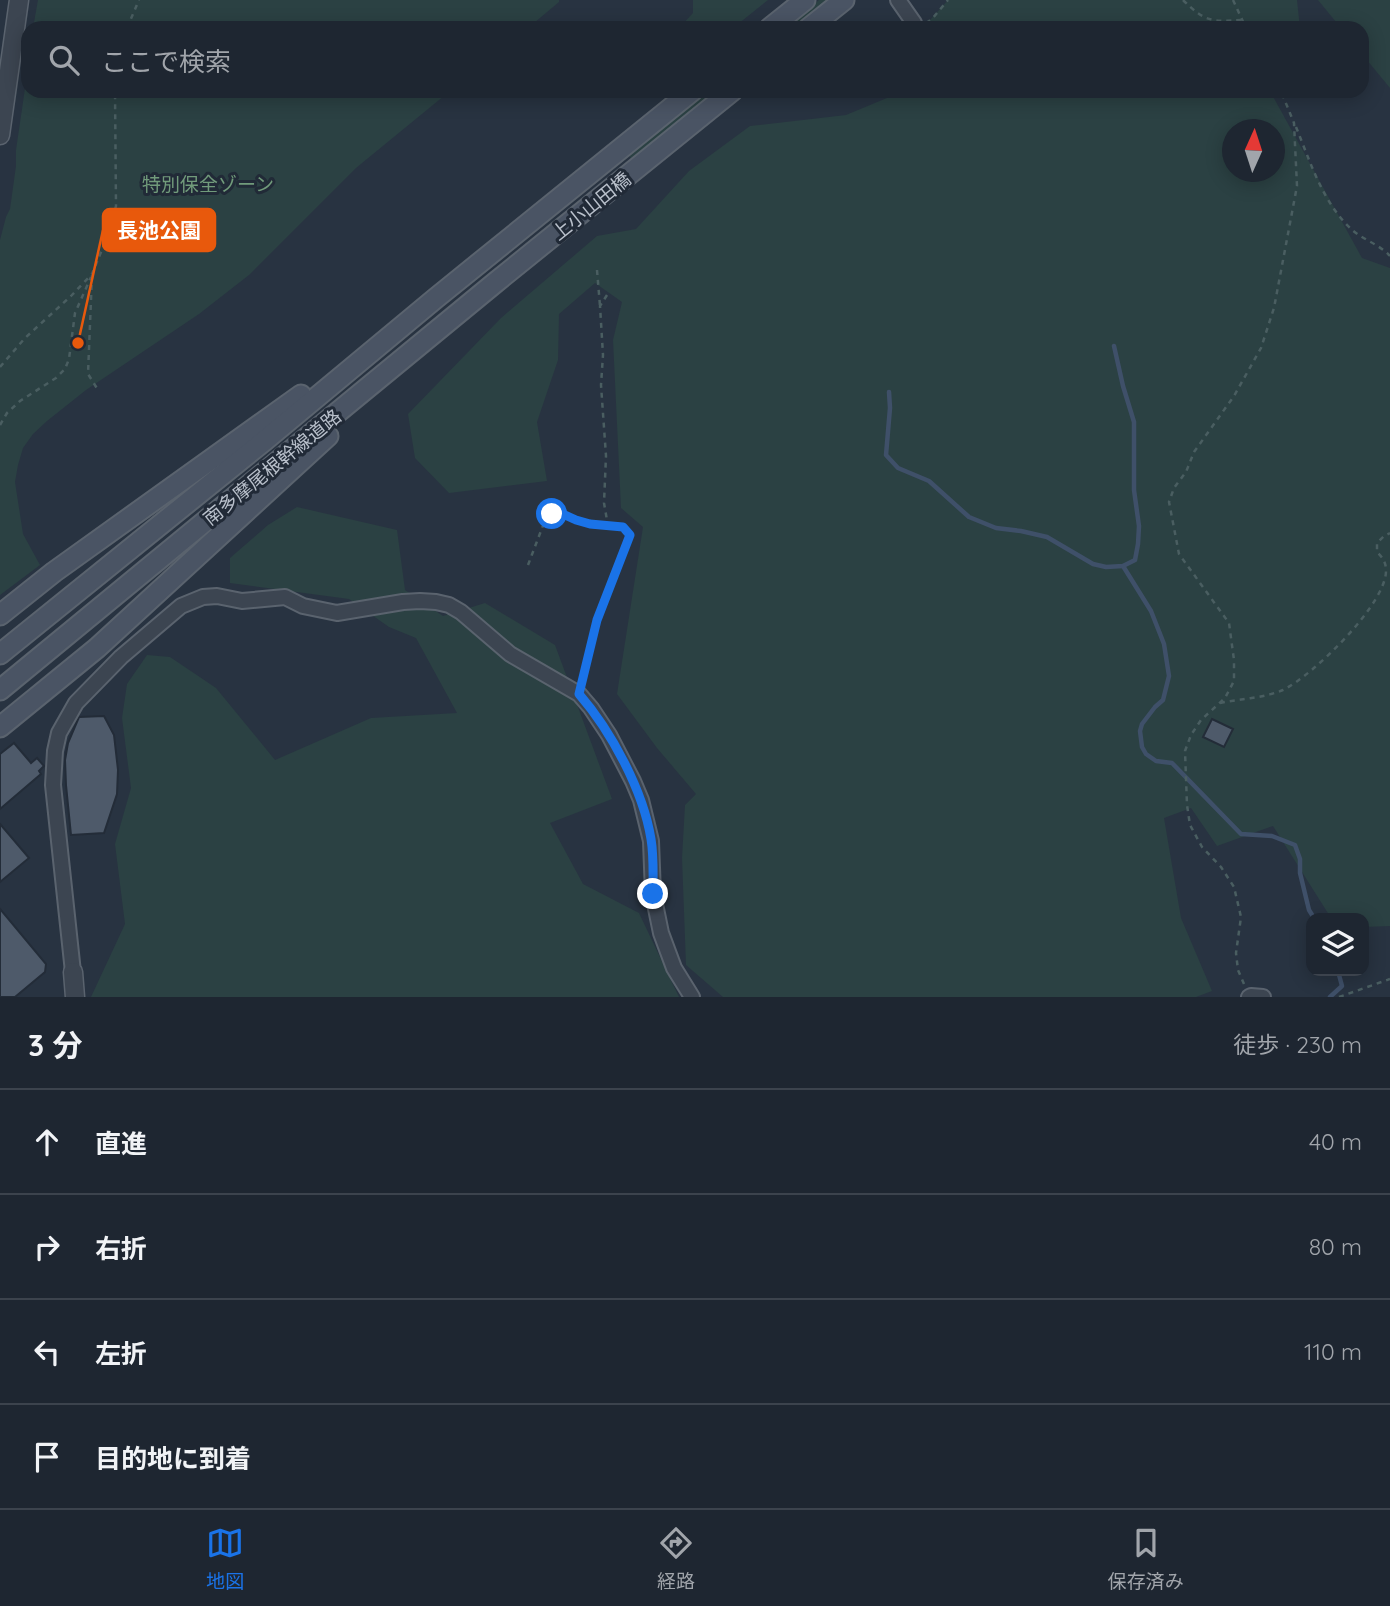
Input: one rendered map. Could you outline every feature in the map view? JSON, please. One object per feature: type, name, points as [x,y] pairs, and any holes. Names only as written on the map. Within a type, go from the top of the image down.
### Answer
[{"type":"main road","points":[[779,21],[805,0]]},
{"type":"main road","points":[[818,21],[844,0]]},
{"type":"main road","name":"上小山田橋","points":[[529,224],[684,98]]},
{"type":"main road","name":"上小山田橋","points":[[544,244],[723,98]]},
{"type":"main road","name":"南多摩尾根幹線道路","points":[[0,654],[529,224]]},
{"type":"main road","name":"南多摩尾根幹線道路","points":[[0,690],[544,244]]},
{"type":"main road","points":[[0,727],[97,648],[496,282]]},
{"type":"main road","points":[[0,615],[50,566],[436,298]]},
{"type":"street","points":[[0,135],[3,93],[19,0]]},
{"type":"street","points":[[898,0],[913,21]]},
{"type":"street","points":[[75,997],[53,785],[59,733],[76,703],[136,645],[181,606],[203,597],[216,596],[242,601],[285,597],[303,606],[337,613],[403,602],[436,602],[449,605],[510,654],[579,694],[608,735],[633,781],[651,841],[653,894],[661,933],[674,968],[692,997]]},
{"type":"path","points":[[130,21],[139,0]]},
{"type":"path","points":[[928,21],[948,0]]},
{"type":"path","points":[[1183,0],[1203,18],[1217,21],[1241,20],[1233,0]]},
{"type":"path","points":[[0,425],[7,413],[20,401],[56,378],[65,369],[69,359],[75,313],[106,240],[116,206],[115,98]]},
{"type":"path","points":[[1284,98],[1330,204],[1350,229],[1385,250],[1390,256]]},
{"type":"path","points":[[1254,997],[1238,970],[1236,953],[1241,917],[1234,887],[1221,867],[1202,847],[1190,825],[1187,805],[1185,751],[1191,735],[1201,720],[1225,698],[1234,681],[1229,623],[1180,554],[1169,502],[1194,452],[1234,396],[1261,348],[1274,308],[1297,186],[1294,123]]},
{"type":"path","points":[[597,270],[603,335],[601,385],[606,456],[604,503],[608,526]]},
{"type":"path","points":[[0,367],[25,338],[92,274]]},
{"type":"path","points":[[92,274],[88,374],[97,390]]},
{"type":"path","points":[[600,306],[607,295]]},
{"type":"path","points":[[528,565],[547,515],[565,515],[590,524],[623,527],[630,535],[597,620],[579,694]]},
{"type":"path","points":[[1219,703],[1264,696],[1282,690],[1299,680],[1326,656],[1357,625],[1382,588],[1386,571],[1384,560],[1377,552],[1377,542],[1390,533]]},
{"type":"path","points":[[1339,997],[1390,979]]},
{"type":"green space","points":[[38,0],[559,0],[536,21],[34,21]]},
{"type":"green space","points":[[693,0],[768,0],[742,21],[686,21],[693,13]]},
{"type":"green space","points":[[819,0],[832,0],[806,21],[794,21]]},
{"type":"green space","points":[[948,0],[1297,0],[1299,21],[930,21]]},
{"type":"green space","points":[[1318,0],[1390,0],[1390,88],[1369,62],[1369,21],[1335,21]]},
{"type":"green space","name":"特別保全ゾーン","points":[[24,98],[441,98],[356,168],[249,275],[199,314],[86,390],[33,434],[23,448],[15,482],[23,534],[40,565],[0,595],[0,240],[10,209]]},
{"type":"green space","points":[[699,98],[710,98],[632,160],[629,155]]},
{"type":"green space","points":[[887,98],[1274,98],[1362,258],[1390,268],[1390,926],[1369,927],[1369,913],[1328,913],[1273,826],[1217,846],[1191,808],[1164,818],[1181,918],[1212,991],[1196,997],[723,997],[686,965],[682,858],[685,805],[696,794],[617,694],[643,527],[621,508],[613,340],[622,302],[595,283],[559,314],[558,360],[537,422],[547,481],[449,493],[415,458],[408,414],[501,318],[597,236],[636,229],[689,171],[750,126],[846,115]]},
{"type":"green space","points":[[297,507],[397,530],[405,590],[443,616],[485,603],[555,645],[612,799],[550,823],[583,884],[639,913],[679,997],[91,997],[125,924],[115,844],[131,788],[122,718],[127,684],[147,655],[170,657],[216,688],[275,760],[371,718],[457,713],[416,638],[389,627],[349,599],[230,583],[230,558],[268,525]]},
{"type":"building","points":[[104,716],[114,735],[118,770],[117,794],[104,833],[71,835],[65,760],[68,743],[79,717]]},
{"type":"building","points":[[1212,719],[1233,729],[1224,747],[1203,737]]},
{"type":"building","points":[[14,743],[31,763],[37,758],[44,766],[39,771],[41,774],[0,809],[0,754]]},
{"type":"building","points":[[0,824],[29,858],[0,882]]},
{"type":"building","points":[[0,909],[46,964],[45,972],[15,997],[0,997]]},
{"type":"waterway","points":[[889,392],[886,455],[898,468],[929,481],[969,517],[996,528],[1047,537],[1093,564],[1106,567],[1123,566],[1135,560],[1139,526],[1134,490],[1134,422],[1114,346]]},
{"type":"waterway","points":[[1123,566],[1151,611],[1164,644],[1169,676],[1163,700],[1142,724],[1142,747],[1146,754],[1156,761],[1172,763],[1241,834],[1272,836],[1295,845],[1311,913]]},
{"type":"waterway","points":[[1330,997],[1342,986],[1339,976]]},
{"type":"place","name":"長池公園","points":[[78,343]]},
{"type":"route","points":[[552,514],[565,515],[590,524],[623,527],[630,535],[597,620],[579,694],[608,735],[633,781],[651,841],[653,894]]}]
